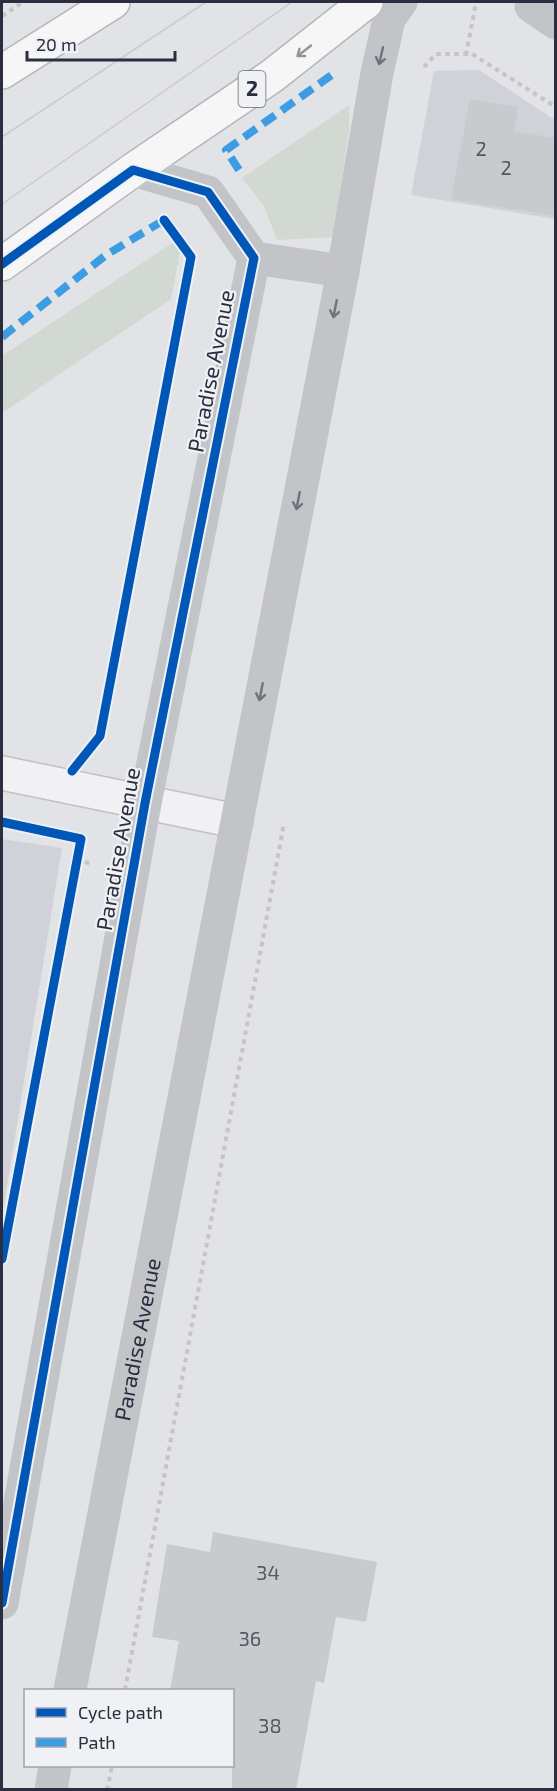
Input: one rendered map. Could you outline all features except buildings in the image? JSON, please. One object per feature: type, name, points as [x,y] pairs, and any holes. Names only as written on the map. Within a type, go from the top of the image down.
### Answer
[{"type":"highway","points":[[2,72],[114,2]]},
{"type":"highway","name":"2","points":[[2,264],[133,170],[272,76],[366,2]]},
{"type":"street","name":"Paradise Avenue","points":[[70,1689],[343,271],[377,73],[389,19],[401,2]]},
{"type":"street","points":[[133,170],[208,192],[254,258],[343,271]]},
{"type":"street","name":"Paradise Avenue","points":[[2,1603],[146,803],[254,258]]},
{"type":"street","points":[[2,773],[236,821]]},
{"type":"street","points":[[51,1790],[55,1767]]},
{"type":"path","points":[[2,16],[23,2]]},
{"type":"path","points":[[466,55],[476,2]]},
{"type":"path","points":[[422,70],[436,54],[472,54],[555,106]]},
{"type":"path","points":[[125,1689],[285,814]]},
{"type":"path","points":[[107,1790],[112,1767]]},
{"type":"shaded area","points":[[479,70],[555,120],[555,219],[411,195],[434,71]]},
{"type":"shaded area","points":[[349,105],[349,130],[333,237],[277,240],[264,206],[242,178]]},
{"type":"shaded area","points":[[183,236],[171,299],[2,413],[2,356]]},
{"type":"shaded area","points":[[2,839],[62,848],[2,1217]]},
{"type":"tram line","points":[[2,137],[206,2]]},
{"type":"tram line","points":[[2,204],[292,2]]},
{"type":"marked path","points":[[239,170],[226,150],[333,74]]},
{"type":"marked path","points":[[2,337],[106,255],[164,220]]},
{"type":"cycle path","points":[[2,264],[133,170],[208,192],[254,258],[145,803],[2,1603]]},
{"type":"cycle path","points":[[72,771],[100,736],[191,257],[164,220]]},
{"type":"cycle path","points":[[2,822],[81,839],[2,1259]]}]
